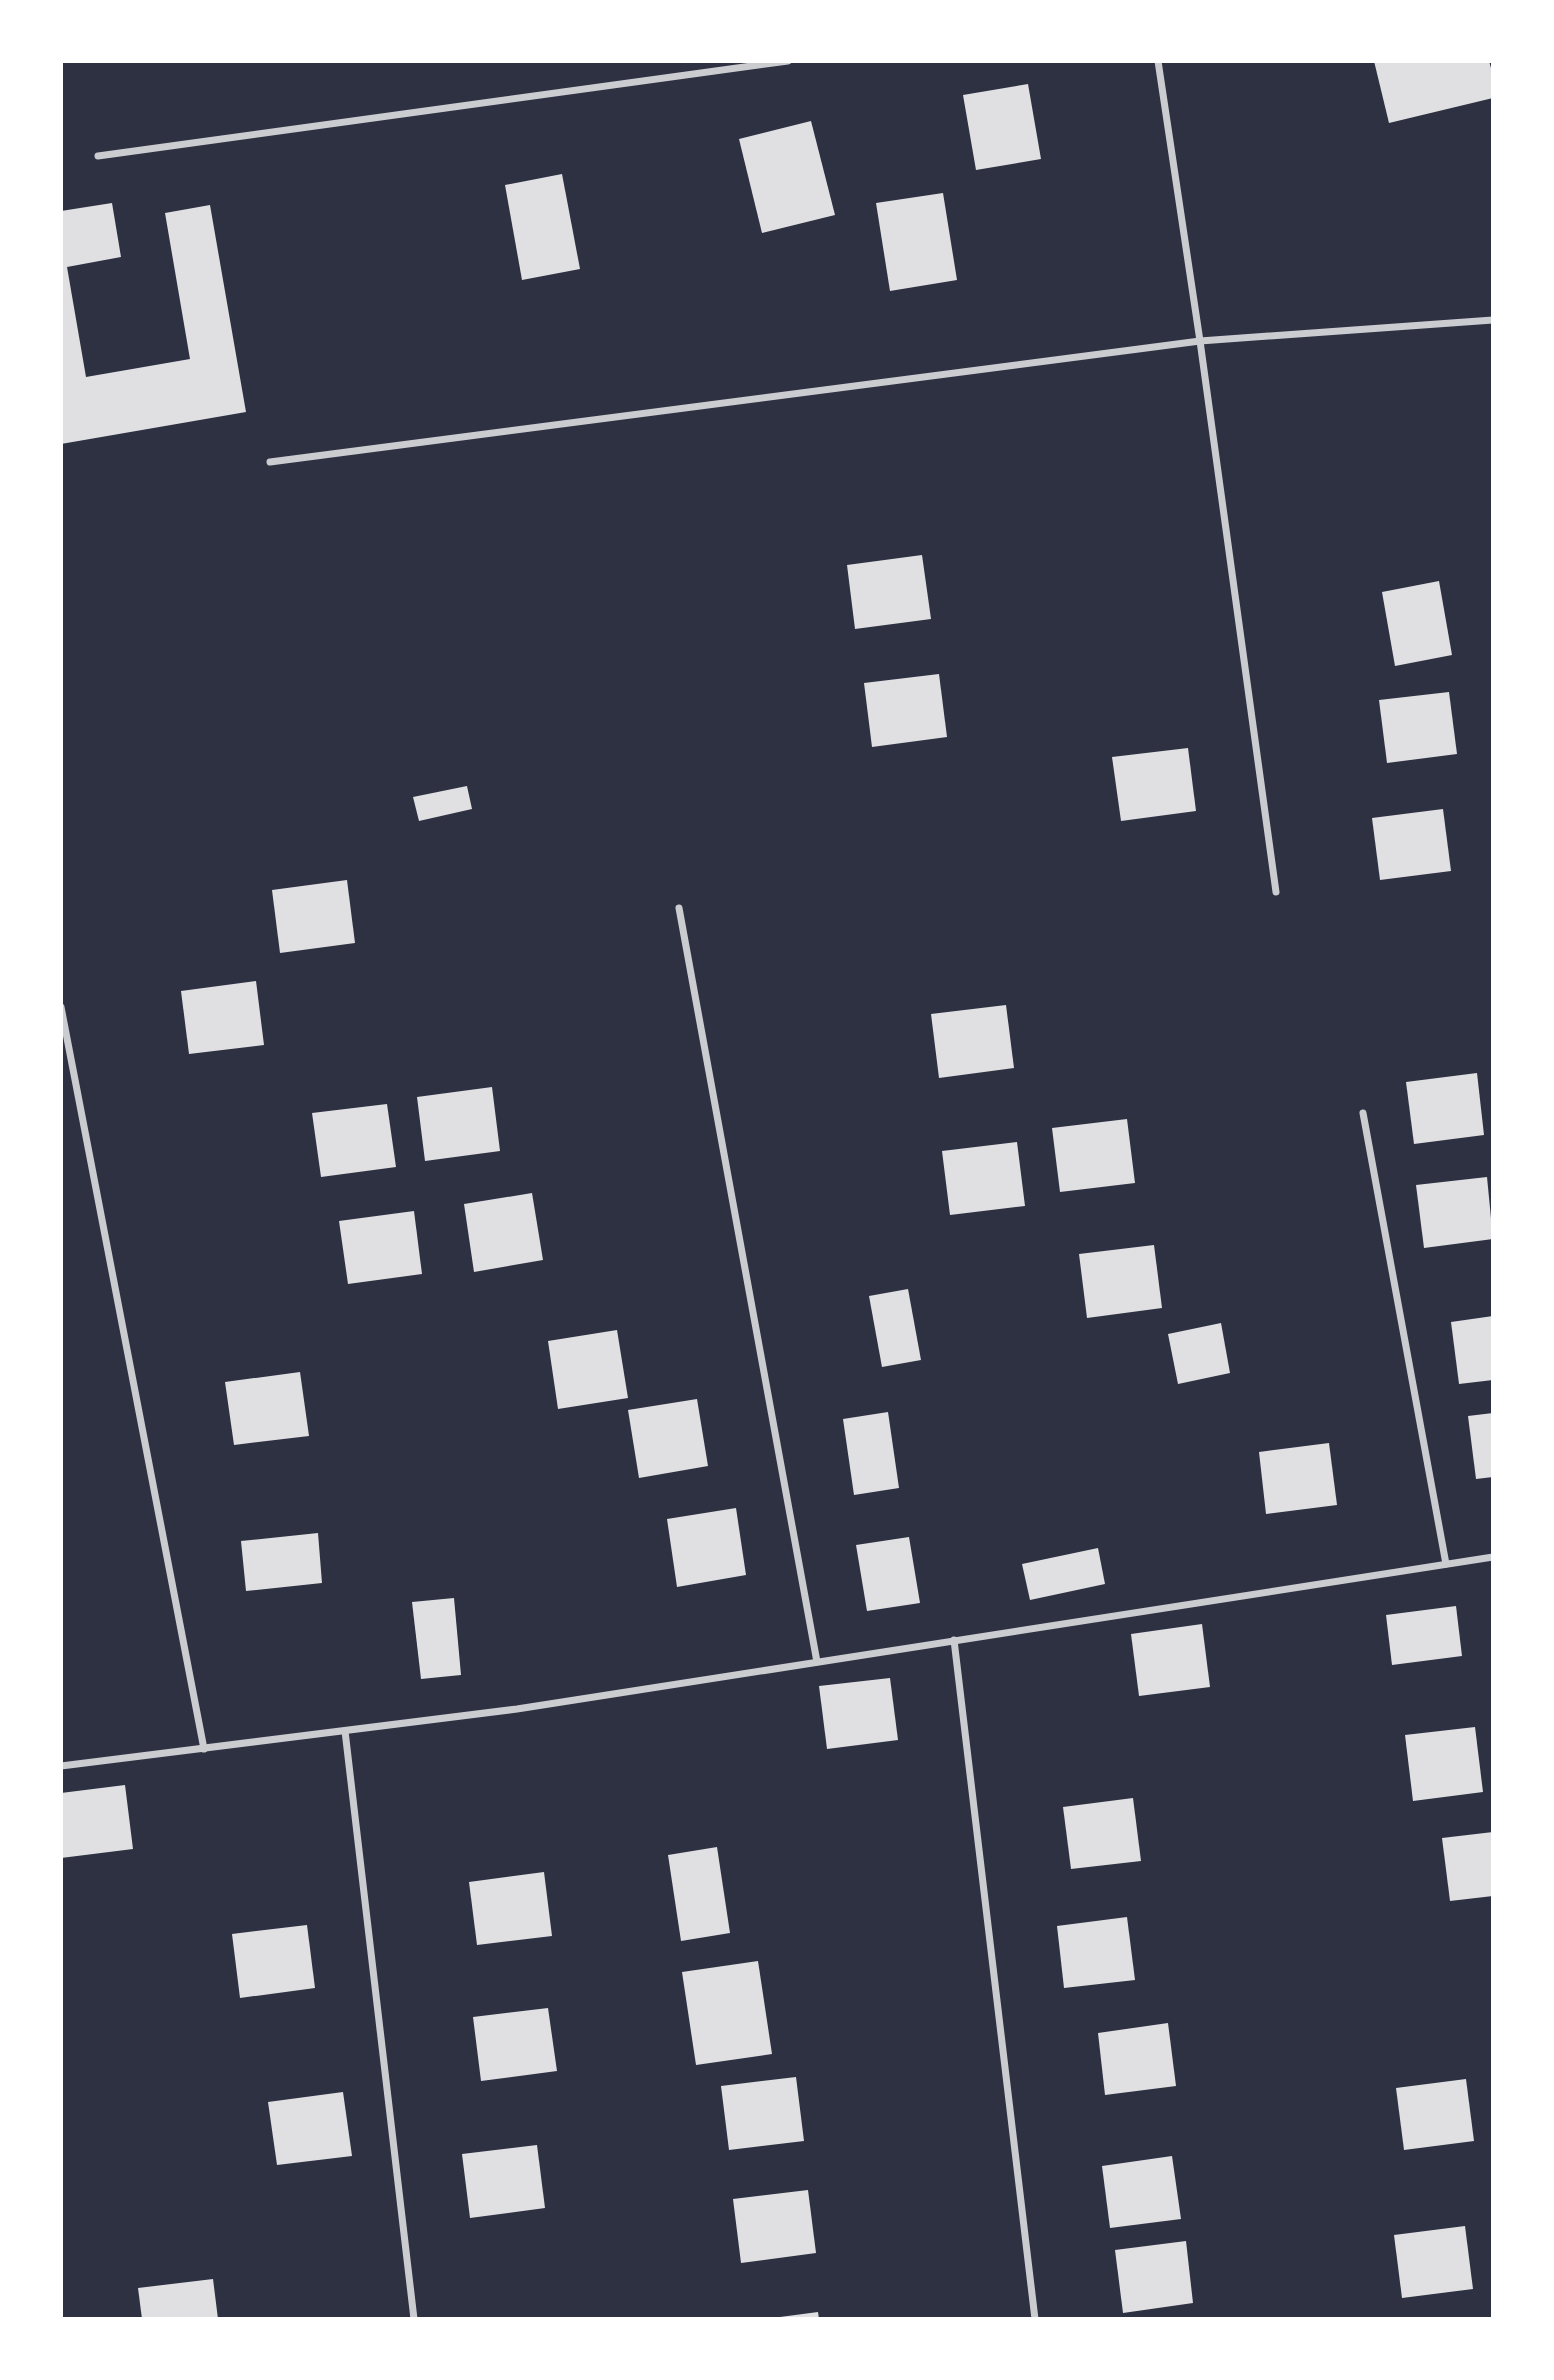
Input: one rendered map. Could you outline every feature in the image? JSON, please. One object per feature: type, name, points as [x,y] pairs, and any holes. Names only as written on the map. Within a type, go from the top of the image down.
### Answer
[{"type":"street","points":[[98,156],[788,61]]},
{"type":"street","points":[[1158,61],[1200,341],[1276,892]]},
{"type":"street","points":[[270,462],[1200,341],[1493,320]]},
{"type":"street","points":[[679,908],[817,1662]]},
{"type":"street","points":[[61,1007],[204,1749]]},
{"type":"street","points":[[1363,1114],[1446,1564]]},
{"type":"street","points":[[61,1766],[517,1709],[1493,1557]]},
{"type":"street","points":[[954,1640],[1035,2319]]},
{"type":"street","points":[[345,1731],[414,2319]]},
{"type":"building","points":[[1374,61],[1489,61],[1493,75],[1493,98],[1389,123]]},
{"type":"building","points":[[1028,84],[1041,159],[976,170],[963,95]]},
{"type":"building","points":[[811,121],[835,215],[762,233],[739,139]]},
{"type":"building","points":[[562,174],[580,269],[522,280],[505,185]]},
{"type":"building","points":[[943,193],[957,280],[890,291],[876,203]]},
{"type":"building","points":[[112,203],[121,257],[67,267],[86,377],[190,359],[165,213],[210,205],[246,412],[61,444],[61,211]]},
{"type":"building","points":[[922,555],[931,619],[855,629],[847,565]]},
{"type":"building","points":[[1439,581],[1452,655],[1395,666],[1382,592]]},
{"type":"building","points":[[939,674],[947,737],[872,747],[864,683]]},
{"type":"building","points":[[1449,692],[1457,754],[1387,763],[1379,700]]},
{"type":"building","points":[[1188,748],[1196,811],[1121,821],[1112,757]]},
{"type":"building","points":[[467,786],[472,809],[419,821],[413,797]]},
{"type":"building","points":[[1443,809],[1451,871],[1380,880],[1372,818]]},
{"type":"building","points":[[347,880],[355,943],[280,953],[272,890]]},
{"type":"building","points":[[256,981],[264,1045],[189,1054],[181,991]]},
{"type":"building","points":[[1006,1005],[1014,1068],[939,1078],[931,1014]]},
{"type":"building","points":[[1477,1073],[1484,1135],[1414,1144],[1406,1082]]},
{"type":"building","points":[[492,1087],[500,1151],[425,1161],[417,1097]]},
{"type":"building","points":[[387,1104],[396,1167],[321,1177],[312,1113]]},
{"type":"building","points":[[1127,1119],[1135,1183],[1060,1192],[1052,1128]]},
{"type":"building","points":[[1017,1142],[1025,1206],[950,1215],[942,1151]]},
{"type":"building","points":[[1487,1177],[1493,1239],[1424,1248],[1416,1185]]},
{"type":"building","points":[[532,1193],[543,1260],[474,1272],[464,1204]]},
{"type":"building","points":[[414,1211],[422,1274],[348,1284],[339,1221]]},
{"type":"building","points":[[1154,1245],[1162,1308],[1087,1318],[1079,1254]]},
{"type":"building","points":[[908,1289],[921,1360],[882,1367],[869,1296]]},
{"type":"building","points":[[1493,1316],[1493,1380],[1459,1384],[1451,1322]]},
{"type":"building","points":[[1221,1323],[1230,1373],[1178,1384],[1168,1334]]},
{"type":"building","points":[[617,1330],[628,1398],[558,1409],[548,1341]]},
{"type":"building","points":[[300,1372],[309,1436],[234,1445],[225,1382]]},
{"type":"building","points":[[697,1399],[708,1466],[639,1478],[628,1410]]},
{"type":"building","points":[[888,1412],[899,1488],[854,1495],[843,1419]]},
{"type":"building","points":[[1493,1413],[1493,1477],[1476,1479],[1468,1416]]},
{"type":"building","points":[[1329,1443],[1337,1505],[1266,1514],[1259,1452]]},
{"type":"building","points":[[736,1508],[746,1575],[677,1587],[667,1519]]},
{"type":"building","points":[[318,1533],[322,1583],[246,1591],[241,1541]]},
{"type":"building","points":[[909,1537],[920,1603],[867,1611],[856,1545]]},
{"type":"building","points":[[1098,1548],[1105,1584],[1030,1600],[1022,1564]]},
{"type":"building","points":[[454,1598],[461,1675],[421,1679],[412,1602]]},
{"type":"building","points":[[1456,1606],[1462,1656],[1392,1665],[1386,1615]]},
{"type":"building","points":[[1202,1624],[1210,1687],[1139,1696],[1131,1634]]},
{"type":"building","points":[[890,1678],[898,1740],[827,1749],[819,1686]]},
{"type":"building","points":[[1475,1727],[1483,1792],[1413,1801],[1405,1735]]},
{"type":"building","points":[[125,1785],[133,1849],[61,1858],[61,1793]]},
{"type":"building","points":[[1133,1798],[1141,1861],[1071,1869],[1063,1807]]},
{"type":"building","points":[[1493,1832],[1493,1896],[1450,1901],[1442,1838]]},
{"type":"building","points":[[717,1847],[730,1933],[681,1941],[668,1855]]},
{"type":"building","points":[[544,1872],[552,1936],[477,1945],[469,1882]]},
{"type":"building","points":[[1127,1917],[1135,1980],[1064,1988],[1057,1926]]},
{"type":"building","points":[[307,1925],[315,1988],[240,1998],[232,1934]]},
{"type":"building","points":[[758,1961],[772,2054],[696,2065],[682,1972]]},
{"type":"building","points":[[548,2008],[557,2071],[481,2081],[473,2017]]},
{"type":"building","points":[[1168,2023],[1176,2086],[1105,2095],[1098,2033]]},
{"type":"building","points":[[796,2077],[804,2141],[729,2150],[721,2086]]},
{"type":"building","points":[[1466,2079],[1474,2141],[1404,2150],[1396,2088]]},
{"type":"building","points":[[343,2092],[352,2156],[277,2165],[268,2102]]},
{"type":"building","points":[[537,2145],[545,2208],[470,2218],[462,2154]]},
{"type":"building","points":[[1172,2156],[1181,2219],[1110,2228],[1102,2166]]},
{"type":"building","points":[[808,2190],[816,2253],[741,2263],[733,2199]]},
{"type":"building","points":[[1465,2226],[1473,2289],[1402,2298],[1394,2235]]},
{"type":"building","points":[[1186,2241],[1193,2303],[1123,2313],[1115,2250]]},
{"type":"building","points":[[213,2279],[218,2319],[142,2319],[138,2288]]},
{"type":"building","points":[[818,2312],[819,2319],[780,2319],[780,2317]]}]
